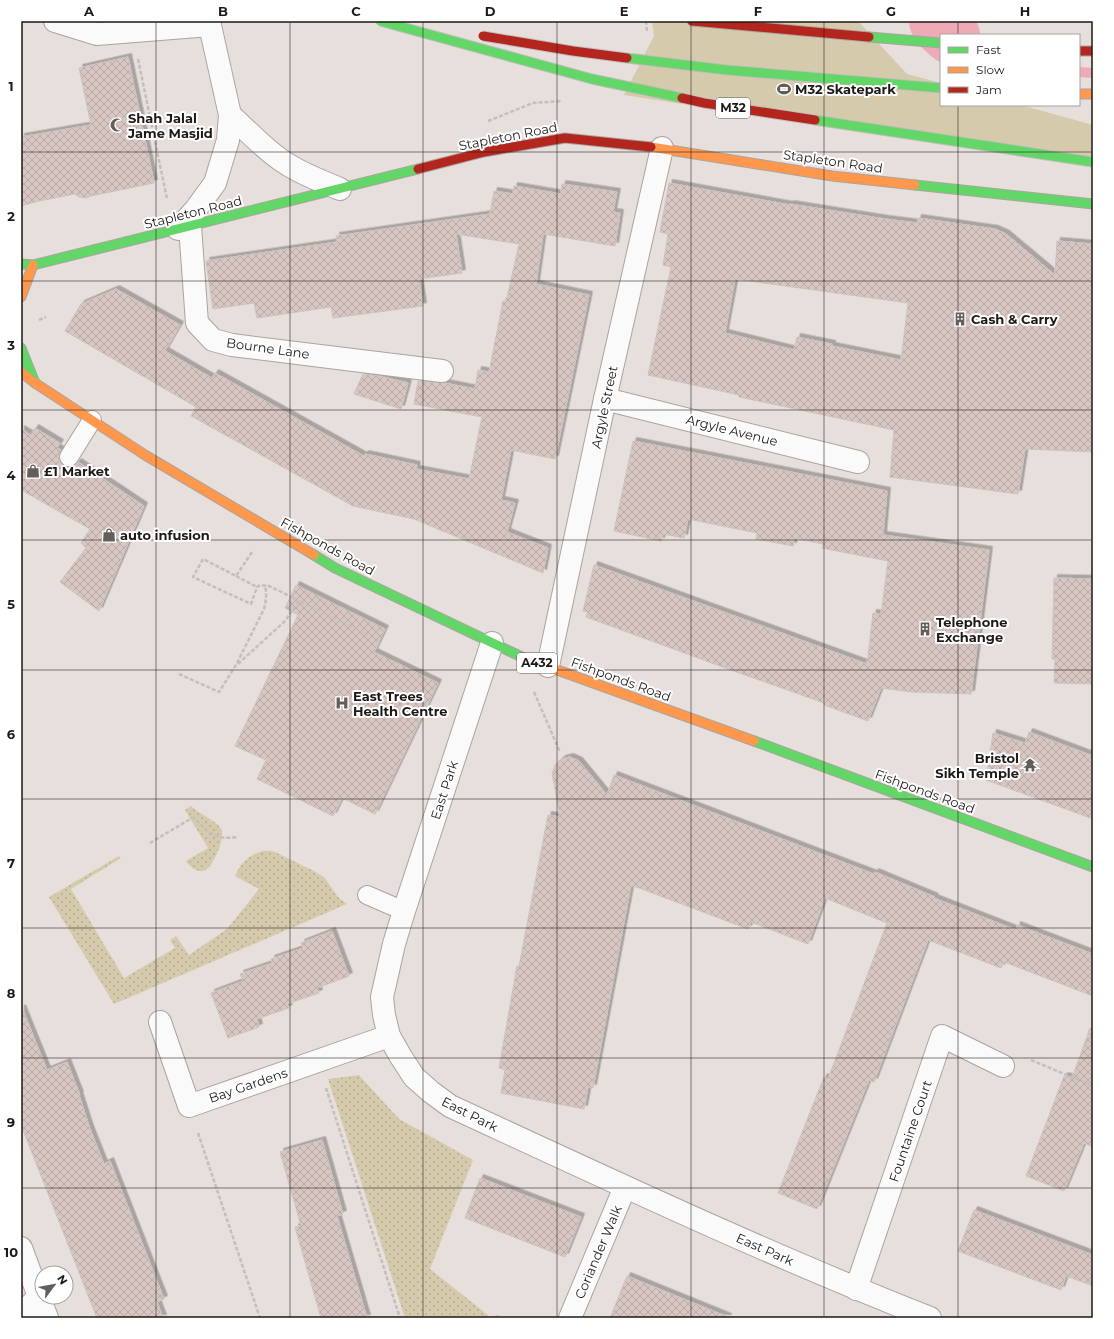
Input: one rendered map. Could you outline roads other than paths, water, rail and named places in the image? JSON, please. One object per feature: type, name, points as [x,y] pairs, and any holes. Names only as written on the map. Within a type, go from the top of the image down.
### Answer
[{"type":"main road","name":"M32","points":[[380,21],[592,79],[704,103],[1093,162]]},
{"type":"main road","points":[[390,21],[451,31]]},
{"type":"main road","points":[[692,21],[940,43]]},
{"type":"main road","points":[[474,35],[574,51],[727,70],[940,88]]},
{"type":"main road","points":[[1080,51],[1093,51]]},
{"type":"main road","points":[[1080,94],[1093,94]]},
{"type":"main road","name":"Stapleton Road","points":[[21,264],[33,265],[484,152],[565,138],[662,148],[832,176],[1093,204]]},
{"type":"main road","points":[[21,297],[33,265]]},
{"type":"main road","points":[[21,348],[35,383]]},
{"type":"main road","name":"Fishponds Road","points":[[21,373],[152,459],[335,568],[492,642],[518,656],[694,719],[1093,867]]},
{"type":"street","points":[[56,21],[97,34],[132,32],[209,23],[230,115],[228,140],[216,183],[196,209],[176,229]]},
{"type":"street","points":[[230,115],[271,152],[291,167],[340,189]]},
{"type":"street","name":"Argyle Street","points":[[548,666],[605,399],[662,148]]},
{"type":"street","name":"Bourne Lane","points":[[176,229],[197,323],[213,340],[232,345],[442,371]]},
{"type":"street","name":"Argyle Avenue","points":[[605,399],[858,462]]},
{"type":"street","name":"East Park","points":[[492,642],[404,911],[390,959],[382,997],[384,1015],[389,1036],[400,1057],[414,1077],[450,1106],[625,1187],[856,1289],[930,1318]]},
{"type":"street","name":"Bay Gardens","points":[[160,1022],[189,1106],[389,1036]]},
{"type":"street","name":"Fountaine Court","points":[[856,1289],[942,1036],[1003,1066]]},
{"type":"street","name":"Coriander Walk","points":[[570,1318],[625,1187]]},
{"type":"street","points":[[21,1248],[34,1283]]},
{"type":"street","points":[[21,1315],[34,1301]]},
{"type":"street","points":[[42,1305],[47,1318]]},
{"type":"lane","points":[[69,457],[92,420]]},
{"type":"lane","points":[[367,895],[404,911]]},
{"type":"waterway","points":[[938,21],[940,25],[950,34]]},
{"type":"waterway","points":[[1080,72],[1093,73]]},
{"type":"place","name":"M32 Skatepark","points":[[784,89]]},
{"type":"place","name":"Shah Jalal Jame Masjid","points":[[117,125]]},
{"type":"place","name":"Cash & Carry","points":[[960,319]]},
{"type":"place","name":"£1 Market","points":[[33,471]]},
{"type":"place","name":"auto infusion","points":[[109,535]]},
{"type":"place","name":"Telephone Exchange","points":[[925,629]]},
{"type":"place","name":"East Trees Health Centre","points":[[342,703]]},
{"type":"place","name":"Bristol Sikh Temple","points":[[1030,765]]}]
